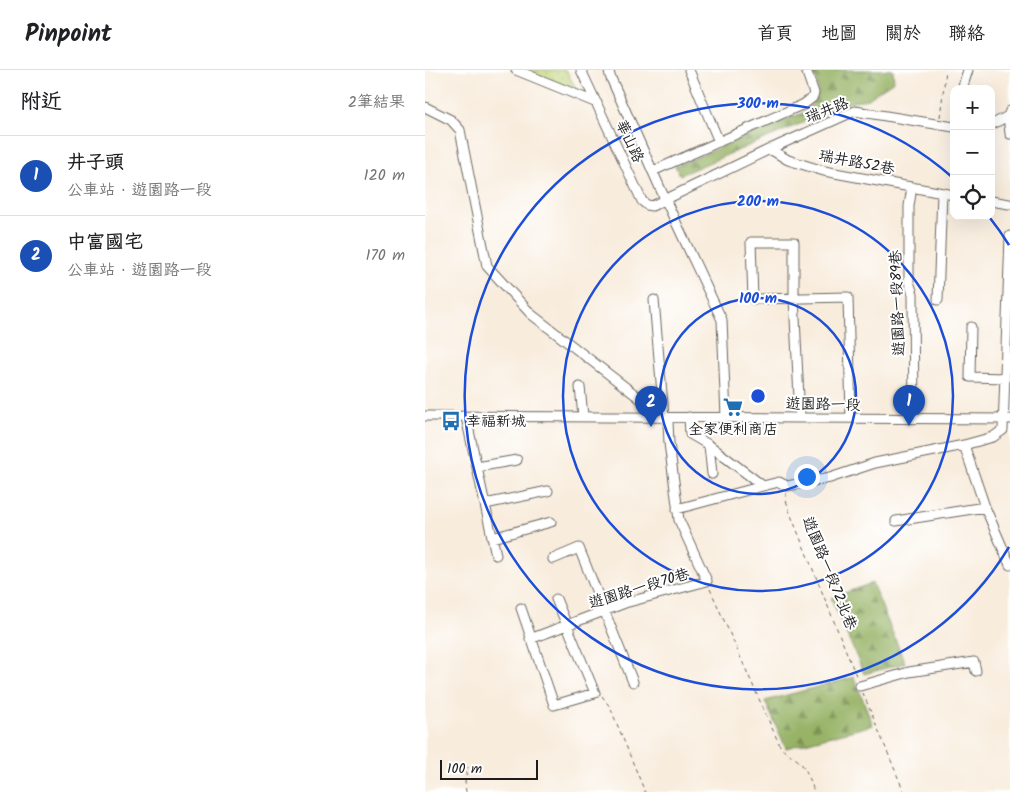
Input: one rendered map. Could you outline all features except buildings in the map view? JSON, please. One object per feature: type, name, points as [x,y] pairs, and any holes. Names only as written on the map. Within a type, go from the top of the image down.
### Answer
[{"type":"street","points":[[517,70],[597,103]]},
{"type":"street","name":"華山路","points":[[581,70],[642,201],[652,206],[665,199]]},
{"type":"street","points":[[609,70],[665,199],[722,320],[726,417]]},
{"type":"street","points":[[689,70],[719,142]]},
{"type":"street","points":[[653,171],[804,104],[812,98],[814,93],[806,70]]},
{"type":"street","points":[[963,85],[968,70]]},
{"type":"street","points":[[425,107],[451,120],[460,130],[487,266],[531,314],[664,417]]},
{"type":"street","name":"瑞井路","points":[[665,199],[855,111],[950,126]]},
{"type":"street","points":[[995,122],[1009,113]]},
{"type":"street","points":[[1009,113],[1010,134]]},
{"type":"street","name":"瑞井路52巷","points":[[770,149],[788,160],[824,171],[950,194]]},
{"type":"street","name":"遊園路一段89巷","points":[[912,187],[909,206],[909,282],[913,294],[914,419]]},
{"type":"street","points":[[938,300],[942,192]]},
{"type":"street","points":[[995,202],[1010,204],[1010,209]]},
{"type":"street","points":[[677,509],[779,482],[787,486],[830,478],[875,463],[964,445],[998,434],[1003,430],[1007,419],[1005,378],[1010,236]]},
{"type":"street","points":[[800,418],[794,298],[794,242],[751,242],[753,299],[794,298],[848,297],[851,418]]},
{"type":"street","name":"遊園路一段70巷","points":[[530,639],[625,603],[707,582],[679,520],[668,422],[664,417],[654,300]]},
{"type":"street","points":[[971,327],[970,377],[1005,378]]},
{"type":"street","points":[[580,387],[583,416]]},
{"type":"street","name":"遊園路一段","points":[[425,416],[1007,419]]},
{"type":"street","points":[[466,417],[496,555]]},
{"type":"street","points":[[689,417],[690,434],[709,445],[763,486]]},
{"type":"street","points":[[709,445],[712,474]]},
{"type":"street","points":[[964,445],[985,507],[1010,566]]},
{"type":"street","points":[[477,467],[517,460]]},
{"type":"street","points":[[485,504],[548,491]]},
{"type":"street","points":[[896,521],[985,507]]},
{"type":"street","points":[[492,538],[551,522]]},
{"type":"street","points":[[553,559],[579,548],[633,682]]},
{"type":"street","points":[[521,608],[554,705],[595,693],[557,599]]},
{"type":"street","points":[[860,686],[909,672],[974,662],[976,670]]},
{"type":"path","points":[[939,125],[946,70]]},
{"type":"path","name":"遊園路一段72北巷","points":[[787,486],[785,496],[788,506],[904,792]]},
{"type":"path","points":[[707,582],[780,746],[785,753],[798,760],[806,769],[814,792]]},
{"type":"path","points":[[595,693],[603,696],[610,707],[645,792]]},
{"type":"path","points":[[466,792],[465,782],[468,767]]},
{"type":"green space","points":[[522,70],[566,70],[577,91]]},
{"type":"green space","points":[[812,70],[893,70],[894,81],[869,99],[854,101],[680,175],[675,166],[805,112],[817,97],[818,92]]},
{"type":"green space","points":[[872,583],[905,663],[864,674],[831,598]]},
{"type":"green space","points":[[854,677],[873,725],[786,748],[765,701]]},
{"type":"place","name":"全家便利商店","points":[[733,407]]},
{"type":"place","name":"幸福新城","points":[[451,421]]},
{"type":"place","name":"井子頭","points":[[909,426]]},
{"type":"place","name":"中富國宅","points":[[651,427]]}]
